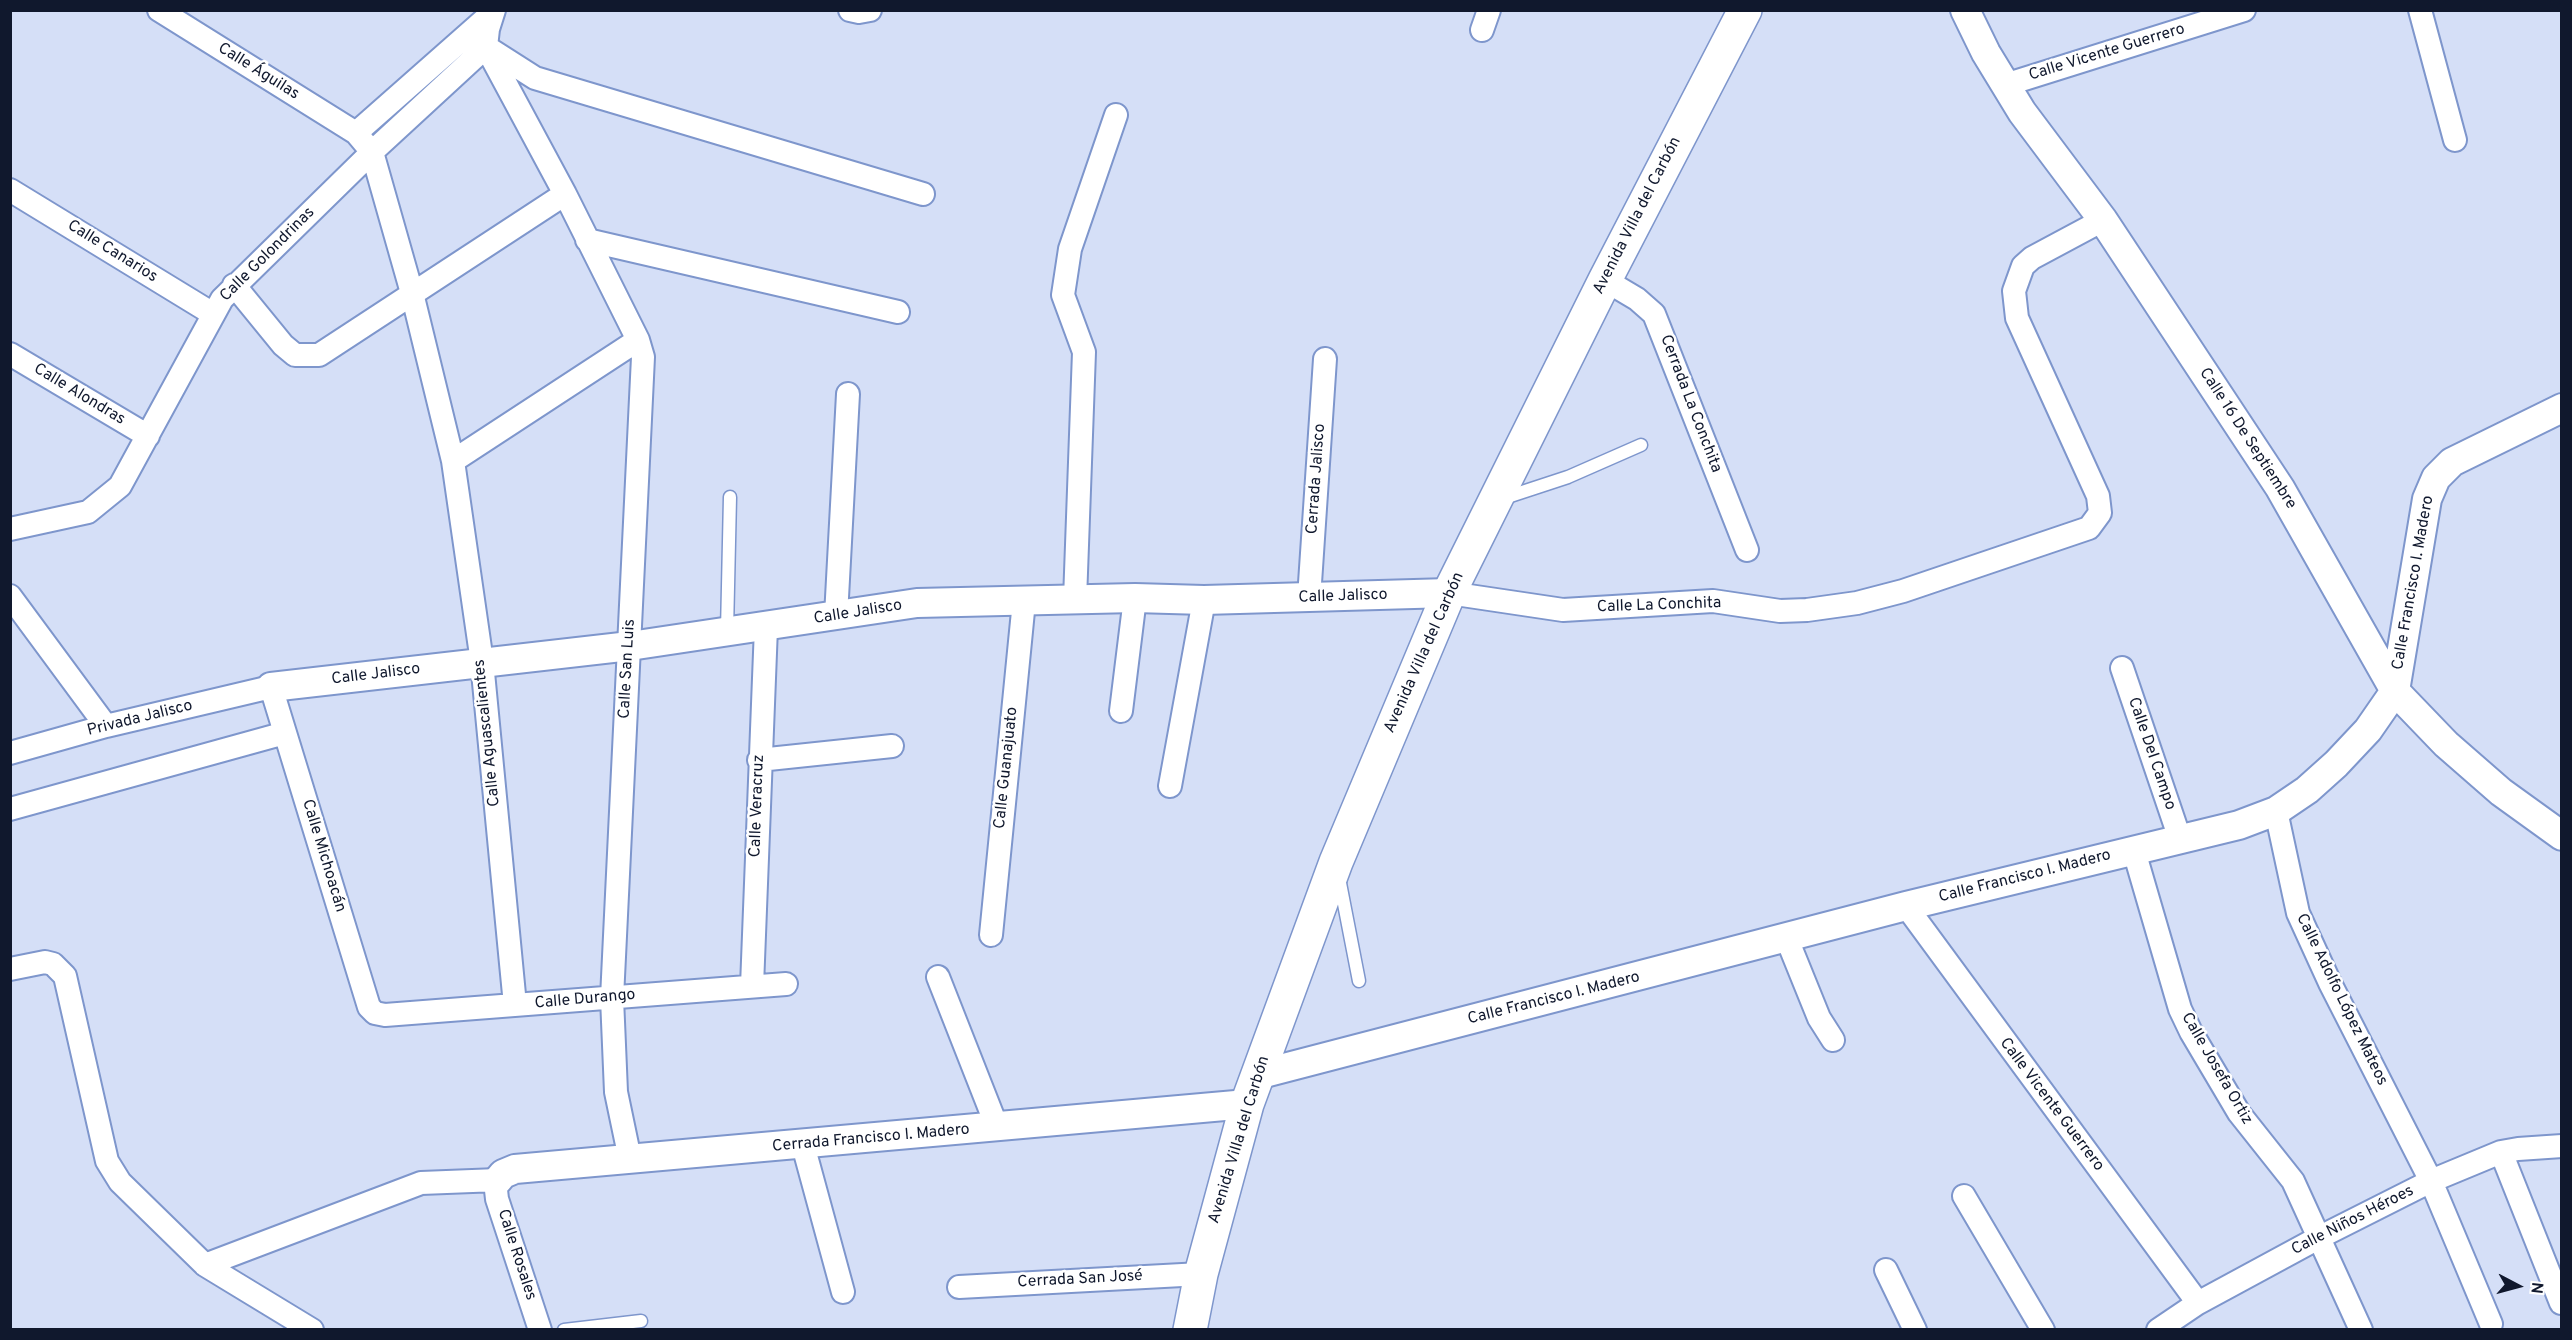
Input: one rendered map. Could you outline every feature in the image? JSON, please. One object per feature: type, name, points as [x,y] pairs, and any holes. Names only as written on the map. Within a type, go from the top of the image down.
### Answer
[{"type":"main road","name":"Avenida Villa del Carbón","points":[[1190,1329],[1201,1274],[1252,1090],[1336,862],[1449,593],[1605,280],[1745,10]]},
{"type":"street","name":"Calle Águilas","points":[[159,10],[356,133],[372,152]]},
{"type":"street","points":[[850,10],[858,12],[870,10]]},
{"type":"street","name":"Calle 16 De Septiembre","points":[[1965,10],[2022,112],[2103,220],[2280,488],[2394,691],[2446,744],[2493,785],[2562,836]]},
{"type":"street","name":"Calle Vicente Guerrero","points":[[2005,85],[2244,10]]},
{"type":"street","points":[[2420,10],[2455,140]]},
{"type":"street","points":[[356,133],[493,12]]},
{"type":"street","points":[[493,12],[486,47],[535,78],[923,194]]},
{"type":"street","name":"Calle Golondrinas","points":[[10,529],[88,512],[120,486],[213,314],[234,285],[372,152],[486,47]]},
{"type":"street","name":"Calle San Luis","points":[[486,47],[565,194],[638,340],[643,357],[612,998],[616,1092],[630,1160]]},
{"type":"street","points":[[1075,600],[1084,352],[1063,295],[1070,249],[1116,115]]},
{"type":"street","name":"Calle Aguascalientes","points":[[372,152],[412,293],[453,461],[482,663],[515,1005]]},
{"type":"street","name":"Calle Canarios","points":[[10,190],[213,314]]},
{"type":"street","points":[[234,285],[283,345],[295,355],[307,357],[319,355],[565,194]]},
{"type":"street","name":"Calle La Conchita","points":[[1449,593],[1563,610],[1713,601],[1780,611],[1857,603],[1903,591],[2089,528],[2097,519],[2100,505],[2098,496],[2017,318],[2014,291],[2024,266],[2032,258],[2103,220]]},
{"type":"street","points":[[587,240],[898,312]]},
{"type":"street","name":"Cerrada La Conchita","points":[[1605,280],[1637,299],[1654,314],[1747,550]]},
{"type":"street","points":[[453,461],[638,340]]},
{"type":"street","name":"Calle Alondras","points":[[10,354],[148,436]]},
{"type":"street","name":"Cerrada Jalisco","points":[[1309,598],[1325,359]]},
{"type":"street","points":[[836,616],[848,394]]},
{"type":"street","name":"Calle Francisco I. Madero","points":[[1252,1090],[1906,906],[2239,825],[2276,811],[2307,790],[2336,764],[2368,730],[2394,691],[2427,499],[2436,478],[2452,462],[2562,408]]},
{"type":"street","name":"Calle Jalisco","points":[[271,687],[630,646],[917,603],[1135,598],[1204,600],[1449,593]]},
{"type":"street","points":[[10,596],[106,726]]},
{"type":"street","points":[[1121,711],[1135,598]]},
{"type":"street","points":[[1170,786],[1204,600]]},
{"type":"street","name":"Calle Guanajuato","points":[[991,935],[1024,601]]},
{"type":"street","name":"Calle Veracruz","points":[[752,986],[759,760],[766,627]]},
{"type":"street","name":"Calle Del Campo","points":[[2122,668],[2180,839]]},
{"type":"street","name":"Privada Jalisco","points":[[10,753],[106,726],[271,687]]},
{"type":"street","name":"Calle Michoacán","points":[[271,687],[369,1007],[375,1013],[385,1015]]},
{"type":"street","points":[[10,809],[285,733]]},
{"type":"street","points":[[759,760],[892,746]]},
{"type":"street","name":"Calle Adolfo López Mateos","points":[[2276,811],[2298,913],[2330,983],[2431,1181],[2492,1324]]},
{"type":"street","name":"Calle Josefa Ortiz","points":[[2134,851],[2180,1009],[2239,1113],[2286,1169],[2320,1237],[2361,1329]]},
{"type":"street","name":"Calle Vicente Guerrero","points":[[1906,906],[2198,1303]]},
{"type":"street","points":[[1786,939],[1819,1018],[1833,1040]]},
{"type":"street","points":[[10,969],[45,962],[53,964],[65,976],[107,1161],[120,1182],[205,1265],[312,1329]]},
{"type":"street","points":[[938,977],[997,1127]]},
{"type":"street","name":"Calle Durango","points":[[385,1015],[786,984]]},
{"type":"street","name":"Cerrada Francisco I. Madero","points":[[498,1180],[515,1169],[997,1127],[1252,1090]]},
{"type":"street","points":[[803,1145],[843,1292]]},
{"type":"street","name":"Calle Niños Héroes","points":[[2158,1329],[2198,1303],[2320,1237],[2431,1181],[2501,1152],[2562,1146]]},
{"type":"street","points":[[2501,1152],[2561,1304]]},
{"type":"street","points":[[205,1265],[421,1183],[498,1180]]},
{"type":"street","name":"Calle Rosales","points":[[498,1180],[497,1199],[540,1329]]},
{"type":"street","points":[[1964,1196],[2043,1329]]},
{"type":"street","points":[[1886,1270],[1915,1329]]},
{"type":"street","name":"Cerrada San José","points":[[959,1287],[1201,1274]]},
{"type":"lane","points":[[1497,500],[1568,477],[1641,445]]},
{"type":"lane","points":[[727,631],[730,497]]},
{"type":"lane","points":[[1336,862],[1359,981]]},
{"type":"lane","points":[[564,1329],[641,1321]]}]
